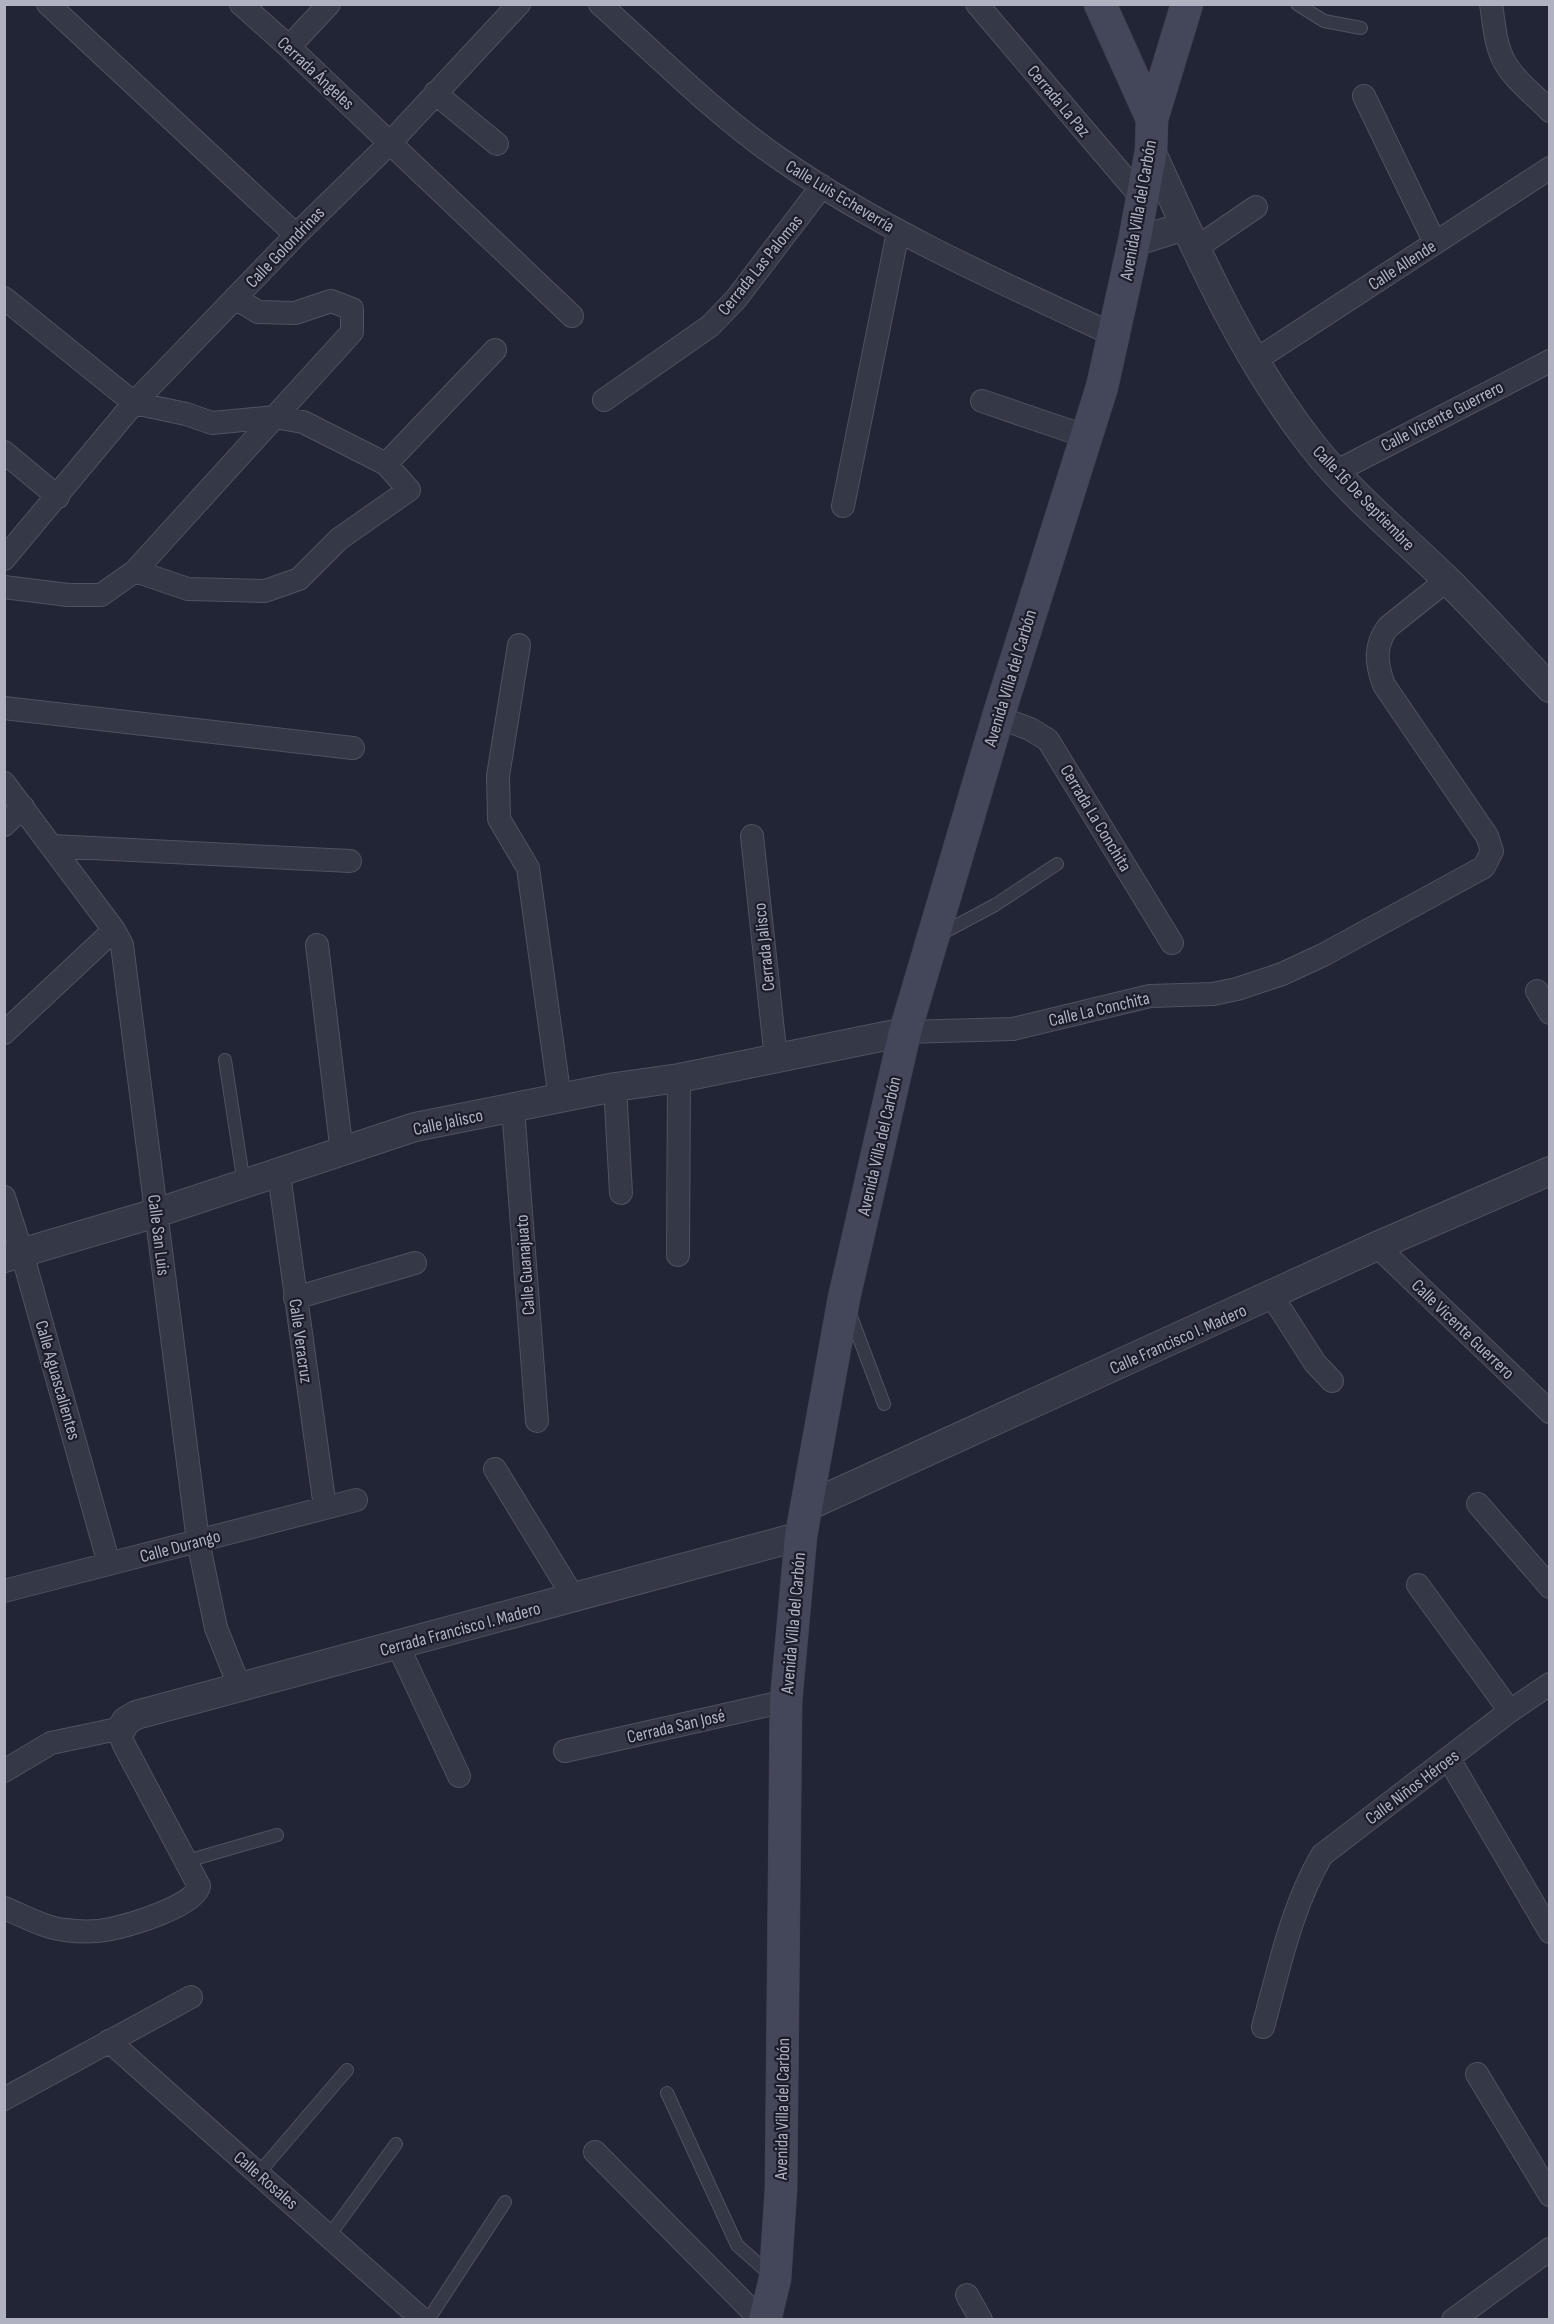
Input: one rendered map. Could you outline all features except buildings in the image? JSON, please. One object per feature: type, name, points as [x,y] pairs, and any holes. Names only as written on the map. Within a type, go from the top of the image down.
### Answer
[{"type":"main road","points":[[1100,4],[1152,119]]},
{"type":"main road","name":"Avenida Villa del Carbón","points":[[763,2319],[775,2279],[781,2189],[786,1701],[804,1522],[844,1298],[904,1032],[934,938],[998,717],[1102,387],[1134,242],[1151,151],[1152,119],[1186,4]]},
{"type":"street","points":[[48,4],[296,235]]},
{"type":"street","name":"Cerrada Ángeles","points":[[241,4],[572,316]]},
{"type":"street","points":[[289,47],[329,4]]},
{"type":"street","name":"Calle Golondrinas","points":[[4,559],[134,404],[296,235],[390,143],[519,4]]},
{"type":"street","name":"Calle Luis Echeverría","points":[[600,4],[741,130],[822,186],[898,231],[1114,335]]},
{"type":"street","name":"Cerrada La Paz","points":[[977,4],[1141,197]]},
{"type":"street","points":[[1491,4],[1496,36],[1504,60],[1510,70],[1550,111]]},
{"type":"street","points":[[435,93],[497,144]]},
{"type":"street","points":[[1364,96],[1435,243]]},
{"type":"street","name":"Calle 16 De Septiembre","points":[[1151,151],[1190,237],[1254,361],[1312,446],[1355,494],[1447,580],[1550,688]]},
{"type":"street","name":"Calle Allende","points":[[1254,361],[1550,168]]},
{"type":"street","name":"Cerrada Las Palomas","points":[[604,400],[710,326],[723,314],[822,186]]},
{"type":"street","points":[[1134,242],[1190,237],[1256,207]]},
{"type":"street","points":[[843,506],[898,231]]},
{"type":"street","points":[[4,298],[134,404],[186,414],[212,423],[274,417],[303,422],[386,464],[409,490],[339,539],[300,579],[265,591],[188,589],[135,571]]},
{"type":"street","points":[[4,587],[68,595],[101,595],[135,571],[352,332],[352,309],[331,301],[295,313],[258,312],[235,298]]},
{"type":"street","points":[[386,464],[495,350]]},
{"type":"street","name":"Calle Vicente Guerrero","points":[[1335,472],[1550,361]]},
{"type":"street","points":[[982,401],[1085,436]]},
{"type":"street","points":[[4,452],[58,497]]},
{"type":"street","name":"Calle La Conchita","points":[[904,1032],[1013,1029],[1150,996],[1213,994],[1274,977],[1323,956],[1484,867],[1491,858],[1491,844],[1487,836],[1384,685],[1377,660],[1382,636],[1388,627],[1447,580]]},
{"type":"street","points":[[519,645],[498,776],[499,819],[528,868],[560,1099]]},
{"type":"street","points":[[4,708],[354,748]]},
{"type":"street","name":"Cerrada La Conchita","points":[[998,717],[1030,729],[1048,740],[1172,944]]},
{"type":"street","name":"Calle San Luis","points":[[4,783],[114,930],[122,945],[198,1541],[216,1628],[240,1688]]},
{"type":"street","points":[[4,825],[23,807]]},
{"type":"street","name":"Cerrada Jalisco","points":[[752,836],[776,1059]]},
{"type":"street","points":[[52,846],[350,861]]},
{"type":"street","points":[[4,1033],[114,930]]},
{"type":"street","points":[[317,945],[342,1153]]},
{"type":"street","points":[[1538,991],[1550,1013]]},
{"type":"street","name":"Calle Jalisco","points":[[14,1256],[279,1174],[415,1127],[615,1087],[776,1059],[904,1032]]},
{"type":"street","points":[[678,1255],[679,1077]]},
{"type":"street","points":[[615,1087],[621,1193]]},
{"type":"street","name":"Calle Guanajuato","points":[[513,1108],[537,1421]]},
{"type":"street","name":"Calle Francisco I. Madero","points":[[804,1522],[1377,1246],[1550,1171]]},
{"type":"street","name":"Calle Veracruz","points":[[279,1174],[325,1508]]},
{"type":"street","name":"Calle Aguascalientes","points":[[4,1197],[14,1256],[110,1564]]},
{"type":"street","name":"Calle Vicente Guerrero","points":[[1377,1246],[1550,1412]]},
{"type":"street","points":[[295,1298],[415,1263]]},
{"type":"street","points":[[1272,1296],[1315,1363],[1332,1381]]},
{"type":"street","points":[[495,1469],[574,1598]]},
{"type":"street","name":"Calle Durango","points":[[4,1591],[356,1500]]},
{"type":"street","points":[[1478,1504],[1550,1587]]},
{"type":"street","name":"Cerrada Francisco I. Madero","points":[[122,1728],[126,1721],[136,1715],[574,1598],[804,1522]]},
{"type":"street","points":[[1418,1585],[1510,1711]]},
{"type":"street","points":[[398,1646],[459,1776]]},
{"type":"street","name":"Calle Niños Héroes","points":[[1263,2027],[1296,1907],[1322,1855],[1550,1683]]},
{"type":"street","name":"Cerrada San José","points":[[565,1751],[786,1701]]},
{"type":"street","points":[[4,1771],[51,1743],[122,1728],[121,1737],[124,1745],[199,1886],[193,1898],[179,1905],[109,1929],[63,1930],[4,1908]]},
{"type":"street","points":[[1449,1759],[1550,1932]]},
{"type":"street","points":[[4,2099],[191,1997]]},
{"type":"street","name":"Calle Rosales","points":[[110,2041],[423,2319]]},
{"type":"street","points":[[1477,2074],[1550,2194]]},
{"type":"street","points":[[595,2152],[763,2319]]},
{"type":"street","points":[[1467,2315],[1550,2249]]},
{"type":"street","points":[[966,2295],[981,2319]]},
{"type":"lane","points":[[1297,4],[1324,21],[1361,28]]},
{"type":"lane","points":[[934,938],[995,905],[1058,864]]},
{"type":"lane","points":[[225,1060],[244,1184]]},
{"type":"lane","points":[[844,1298],[884,1404]]},
{"type":"lane","points":[[187,1861],[277,1835]]},
{"type":"lane","points":[[258,2174],[346,2070]]},
{"type":"lane","points":[[667,2093],[737,2245],[775,2279]]},
{"type":"lane","points":[[328,2236],[396,2144]]},
{"type":"lane","points":[[428,2319],[505,2202]]}]
